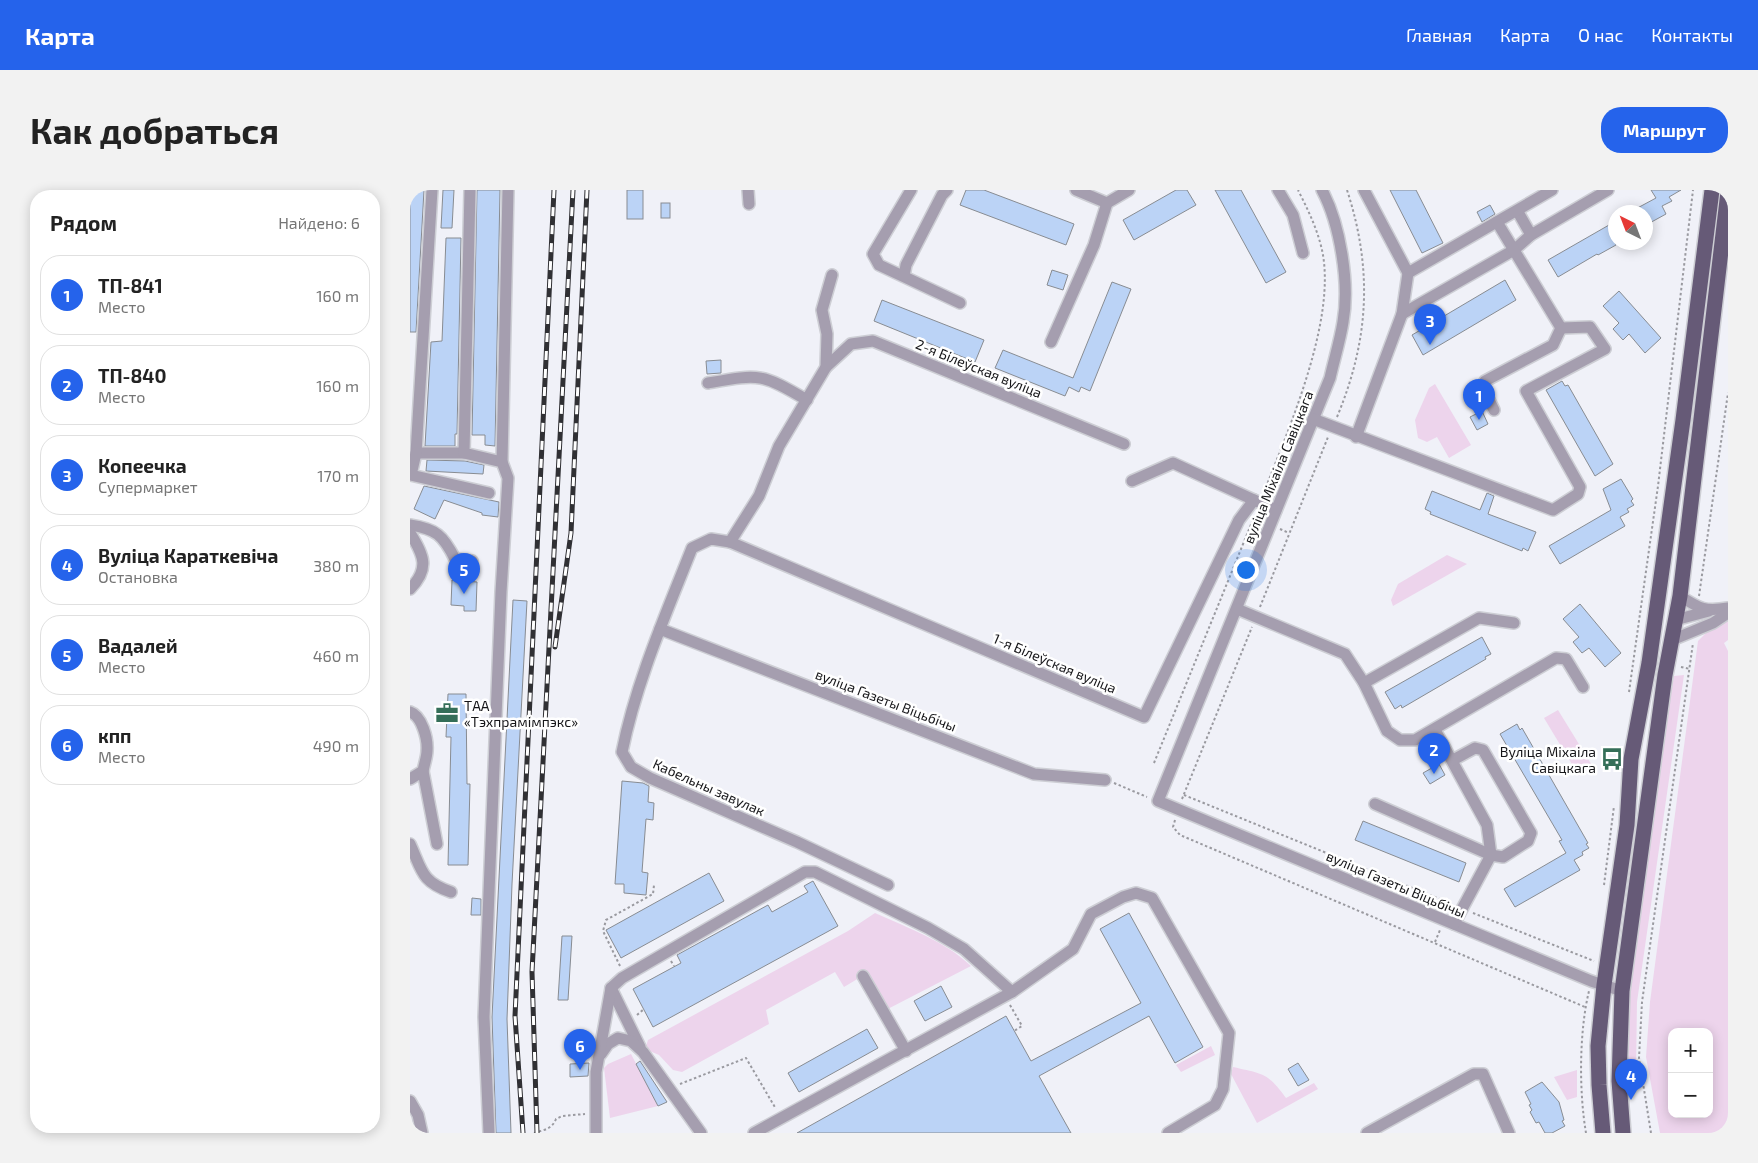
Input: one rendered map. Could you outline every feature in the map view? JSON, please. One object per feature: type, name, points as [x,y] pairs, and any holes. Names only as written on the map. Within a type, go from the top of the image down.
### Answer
[{"type":"main road","points":[[1603,1133],[1598,1085],[1598,983],[1627,825],[1631,759],[1649,663],[1683,420],[1712,190]]},
{"type":"main road","points":[[1623,1133],[1619,1081],[1622,991],[1672,640],[1680,596],[1728,192]]},
{"type":"main road","points":[[1654,619],[1675,620]]},
{"type":"street","points":[[432,190],[416,453],[411,475],[489,493]]},
{"type":"street","points":[[464,453],[470,190]]},
{"type":"street","points":[[489,1133],[484,1017],[501,592],[508,478],[502,462],[508,190]]},
{"type":"street","points":[[748,190],[749,204]]},
{"type":"street","points":[[911,190],[873,254],[879,264],[960,302]]},
{"type":"street","points":[[904,276],[906,265],[942,195],[947,190]]},
{"type":"street","points":[[1076,190],[1107,203]]},
{"type":"street","points":[[1051,342],[1094,245],[1107,203],[1129,190]]},
{"type":"street","points":[[1278,190],[1293,215],[1303,253]]},
{"type":"street","name":"вуліца Міхаіла Савіцкага","points":[[1158,801],[1330,378],[1343,321],[1345,290],[1341,250],[1322,190]]},
{"type":"street","points":[[1356,436],[1402,314],[1408,273],[1364,190]]},
{"type":"street","points":[[1408,273],[1518,212],[1552,190]]},
{"type":"street","points":[[1402,314],[1514,250],[1531,235],[1608,190]]},
{"type":"street","points":[[1518,212],[1531,235]]},
{"type":"street","points":[[1497,222],[1561,328]]},
{"type":"street","points":[[730,542],[759,496],[779,446],[826,367],[827,334],[822,310],[832,276]]},
{"type":"street","points":[[1314,419],[1553,510],[1578,494],[1580,487],[1526,391],[1605,349],[1590,327],[1561,328]]},
{"type":"street","points":[[1494,410],[1482,386],[1485,381],[1553,345],[1561,328]]},
{"type":"street","name":"2-я Білеўская вуліца","points":[[826,367],[851,344],[873,341],[1124,444]]},
{"type":"street","points":[[708,383],[761,376],[774,380],[807,400]]},
{"type":"street","points":[[416,453],[464,453],[502,462]]},
{"type":"street","points":[[1132,481],[1173,463],[1276,510]]},
{"type":"street","name":"1-я Білеўская вуліца","points":[[730,542],[1144,717],[1238,520],[1257,501]]},
{"type":"street","points":[[410,525],[427,528],[439,534],[455,559],[472,561]]},
{"type":"street","points":[[410,533],[423,553],[423,568],[418,581],[410,589]]},
{"type":"street","name":"Кабельны завулак","points":[[730,542],[710,539],[692,548],[660,629],[626,731],[622,752],[631,767],[650,778],[797,842],[888,885]]},
{"type":"street","points":[[1680,596],[1703,609]]},
{"type":"street","points":[[1675,620],[1703,609],[1728,608]]},
{"type":"street","points":[[1236,609],[1345,654],[1364,683],[1387,731],[1400,740],[1415,740],[1435,730],[1556,658],[1566,659],[1583,687]]},
{"type":"street","points":[[1672,640],[1713,623],[1728,613]]},
{"type":"street","points":[[1364,683],[1479,618],[1514,623]]},
{"type":"street","points":[[1675,620],[1694,631]]},
{"type":"street","name":"вуліца Газеты Віцьбічы","points":[[660,629],[1034,774],[1105,780]]},
{"type":"street","points":[[410,712],[415,713],[421,721],[428,750],[423,771],[438,844]]},
{"type":"street","points":[[1435,730],[1487,825],[1491,855],[1454,924]]},
{"type":"street","points":[[1375,804],[1491,855],[1503,858],[1528,841],[1531,833],[1483,750],[1475,748],[1453,760]]},
{"type":"street","points":[[410,779],[423,771]]},
{"type":"street","name":"вуліца Газеты Віцьбічы","points":[[1158,801],[1598,983],[1622,991]]},
{"type":"street","points":[[410,844],[426,879],[434,887],[451,892]]},
{"type":"street","points":[[596,1133],[596,1080],[611,988],[624,976],[800,874],[815,872],[928,928],[964,949],[1009,994]]},
{"type":"street","points":[[754,1133],[1009,994],[1073,948],[1091,914],[1123,897],[1136,893],[1152,898],[1229,1033],[1223,1089],[1215,1105],[1168,1133]]},
{"type":"street","points":[[863,976],[906,1051]]},
{"type":"street","points":[[611,988],[643,1052],[702,1133]]},
{"type":"street","points":[[599,1058],[608,1044],[618,1038],[631,1041],[643,1052]]},
{"type":"street","points":[[1367,1133],[1474,1074],[1483,1074],[1509,1133]]},
{"type":"street","points":[[410,1101],[418,1115],[422,1133]]},
{"type":"path","points":[[1154,763],[1309,369],[1322,309],[1325,279],[1322,251],[1314,220],[1298,190]]},
{"type":"path","points":[[1347,190],[1362,248],[1364,268],[1363,332],[1350,382],[1178,809],[1173,827],[1180,835],[1585,1007]]},
{"type":"path","points":[[1628,700],[1661,468],[1693,190]]},
{"type":"path","points":[[1703,609],[1728,394]]},
{"type":"path","points":[[1651,1133],[1639,1058],[1642,1002],[1694,631]]},
{"type":"path","points":[[1673,666],[1690,669]]},
{"type":"path","points":[[1105,780],[1158,801]]},
{"type":"path","points":[[1184,795],[1594,961],[1598,983],[1585,1007],[1581,1084],[1586,1133]]},
{"type":"path","points":[[1603,893],[1615,797]]},
{"type":"path","points":[[624,976],[603,931],[606,920],[653,894],[654,885]]},
{"type":"path","points":[[1435,942],[1440,929]]},
{"type":"path","points":[[1009,994],[1022,1026],[1014,1031]]},
{"type":"path","points":[[677,1080],[680,1084],[746,1058],[782,1119]]},
{"type":"path","points":[[534,1133],[546,1130],[554,1124],[556,1119],[562,1116],[573,1115]]},
{"type":"shaded area","points":[[1435,384],[1471,445],[1449,458],[1437,437],[1427,442],[1418,438],[1415,420],[1429,388]]},
{"type":"shaded area","points":[[1447,555],[1467,564],[1393,606],[1391,600],[1398,584]]},
{"type":"shaded area","points":[[1728,621],[1728,640],[1724,643],[1728,651],[1728,1133],[1660,1133],[1646,1057],[1650,1002],[1698,641],[1706,633]]},
{"type":"shaded area","points":[[1684,675],[1637,1002],[1636,1072],[1626,1073],[1626,1001],[1655,788],[1674,676]]},
{"type":"shaded area","points":[[1558,710],[1593,767],[1579,776],[1544,718]]},
{"type":"shaded area","points":[[875,913],[938,942],[971,966],[880,1013],[859,978],[844,987],[835,972],[766,1010],[769,1024],[682,1072],[673,1070],[659,1055],[645,1049],[648,1040],[848,931]]},
{"type":"shaded area","points":[[1211,1046],[1215,1055],[1181,1072],[1176,1065]]},
{"type":"shaded area","points":[[631,1054],[658,1106],[610,1118],[604,1068],[608,1064]]},
{"type":"shaded area","points":[[1233,1067],[1264,1075],[1274,1083],[1286,1098],[1314,1083],[1318,1089],[1257,1123],[1231,1074]]},
{"type":"shaded area","points":[[1577,1070],[1577,1097],[1567,1100],[1554,1077]]},
{"type":"building","points":[[410,190],[424,190],[416,332],[410,332]]},
{"type":"building","points":[[443,190],[454,190],[452,228],[441,228]]},
{"type":"building","points":[[477,190],[500,190],[495,446],[485,445],[485,435],[472,435]]},
{"type":"building","points":[[627,190],[643,190],[643,219],[627,219]]},
{"type":"building","points":[[966,190],[984,190],[1074,224],[1066,245],[960,205]]},
{"type":"building","points":[[1176,190],[1187,190],[1196,205],[1134,240],[1123,220]]},
{"type":"building","points":[[1215,190],[1241,190],[1286,272],[1266,283]]},
{"type":"building","points":[[1390,190],[1416,190],[1443,243],[1422,253]]},
{"type":"building","points":[[1651,190],[1681,190],[1669,197],[1672,201],[1662,206],[1666,214],[1653,221],[1653,205],[1643,205],[1656,198]]},
{"type":"building","points":[[661,203],[670,203],[670,218],[661,218]]},
{"type":"building","points":[[1490,205],[1495,214],[1482,222],[1477,212]]},
{"type":"building","points":[[1608,226],[1608,249],[1558,277],[1548,260]]},
{"type":"building","points":[[446,238],[461,238],[457,434],[455,434],[455,446],[425,446],[431,342],[442,341]]},
{"type":"building","points":[[1052,270],[1068,275],[1063,290],[1047,285]]},
{"type":"building","points":[[1505,280],[1516,300],[1423,355],[1412,335]]},
{"type":"building","points":[[1112,282],[1131,289],[1090,391],[1081,387],[1079,392],[1069,387],[1065,396],[995,368],[1003,350],[1073,378]]},
{"type":"building","points":[[1619,291],[1661,338],[1645,353],[1629,334],[1623,340],[1613,329],[1619,323],[1603,306]]},
{"type":"building","points":[[882,300],[984,340],[975,362],[874,321]]},
{"type":"building","points":[[721,360],[721,373],[707,374],[706,361]]},
{"type":"building","points":[[1562,381],[1565,386],[1568,385],[1613,464],[1595,476],[1546,390]]},
{"type":"building","points":[[1482,411],[1488,424],[1477,430],[1470,417]]},
{"type":"building","points":[[427,460],[465,461],[484,465],[483,474],[426,471]]},
{"type":"building","points":[[1621,479],[1633,499],[1631,501],[1634,505],[1627,509],[1629,512],[1620,517],[1625,526],[1560,564],[1549,546],[1611,510],[1603,489]]},
{"type":"building","points":[[424,486],[499,502],[498,517],[482,515],[482,513],[444,500],[435,519],[414,509]]},
{"type":"building","points":[[1432,491],[1480,510],[1487,493],[1494,496],[1488,514],[1536,532],[1528,551],[1523,548],[1522,551],[1430,514],[1431,512],[1425,509]]},
{"type":"building","points":[[452,580],[477,582],[476,611],[464,611],[464,606],[451,605]]},
{"type":"building","points":[[513,600],[527,601],[507,1019],[511,1133],[496,1133],[492,1017]]},
{"type":"building","points":[[1580,604],[1621,653],[1605,667],[1589,648],[1582,653],[1573,642],[1579,637],[1563,619]]},
{"type":"building","points":[[1482,637],[1491,654],[1485,657],[1486,659],[1402,708],[1401,705],[1395,709],[1385,692]]},
{"type":"building","points":[[448,694],[466,694],[467,784],[470,784],[468,865],[448,865],[451,737],[446,737]]},
{"type":"building","points":[[1517,724],[1520,730],[1522,728],[1588,843],[1586,844],[1589,848],[1582,852],[1583,855],[1574,860],[1580,870],[1515,907],[1504,889],[1566,853],[1559,841],[1562,840],[1500,734]]},
{"type":"building","points":[[1439,764],[1445,775],[1430,784],[1423,773]]},
{"type":"building","points":[[622,781],[643,783],[649,786],[648,802],[654,803],[653,820],[646,819],[642,872],[648,873],[646,895],[624,893],[624,884],[615,884]]},
{"type":"building","points":[[1363,821],[1466,863],[1459,882],[1355,840]]},
{"type":"building","points":[[709,873],[724,901],[621,958],[606,930]]},
{"type":"building","points":[[813,881],[838,926],[653,1027],[633,989],[681,963],[677,955],[768,905],[772,912],[808,892],[804,886]]},
{"type":"building","points":[[472,898],[481,899],[481,915],[471,915]]},
{"type":"building","points":[[1129,913],[1203,1047],[1175,1063],[1149,1016],[1039,1076],[1071,1133],[797,1133],[1006,1016],[1031,1061],[1141,1003],[1100,929]]},
{"type":"building","points":[[562,936],[572,936],[568,1000],[558,1000]]},
{"type":"building","points":[[941,986],[952,1007],[925,1021],[914,1001]]},
{"type":"building","points":[[867,1029],[878,1048],[799,1092],[788,1073]]},
{"type":"building","points":[[640,1061],[667,1102],[658,1106],[636,1064]]},
{"type":"building","points":[[589,1063],[588,1076],[570,1077],[570,1064]]},
{"type":"building","points":[[1298,1063],[1309,1080],[1298,1086],[1288,1069]]},
{"type":"building","points":[[1542,1082],[1559,1102],[1564,1120],[1562,1121],[1565,1126],[1552,1133],[1545,1133],[1539,1122],[1536,1123],[1530,1112],[1532,1110],[1529,1105],[1531,1104],[1525,1092]]},
{"type":"railway","points":[[523,1133],[515,1016],[554,190]]},
{"type":"railway","points":[[537,1133],[532,972],[573,190]]},
{"type":"railway","points":[[555,647],[571,533],[587,190]]},
{"type":"place","name":"Копеечка","points":[[1430,345]]},
{"type":"place","name":"ТП-841","points":[[1479,420]]},
{"type":"place","name":"Вадалей","points":[[464,594]]},
{"type":"place","name":"ТАА «Тэхпрамімпэкс»","points":[[447,713]]},
{"type":"place","name":"Вуліца Міхаіла Савіцкага","points":[[1612,759]]},
{"type":"place","name":"ТП-840","points":[[1434,774]]},
{"type":"place","name":"кпп","points":[[580,1070]]},
{"type":"place","name":"Вуліца Караткевіча","points":[[1631,1100]]}]
